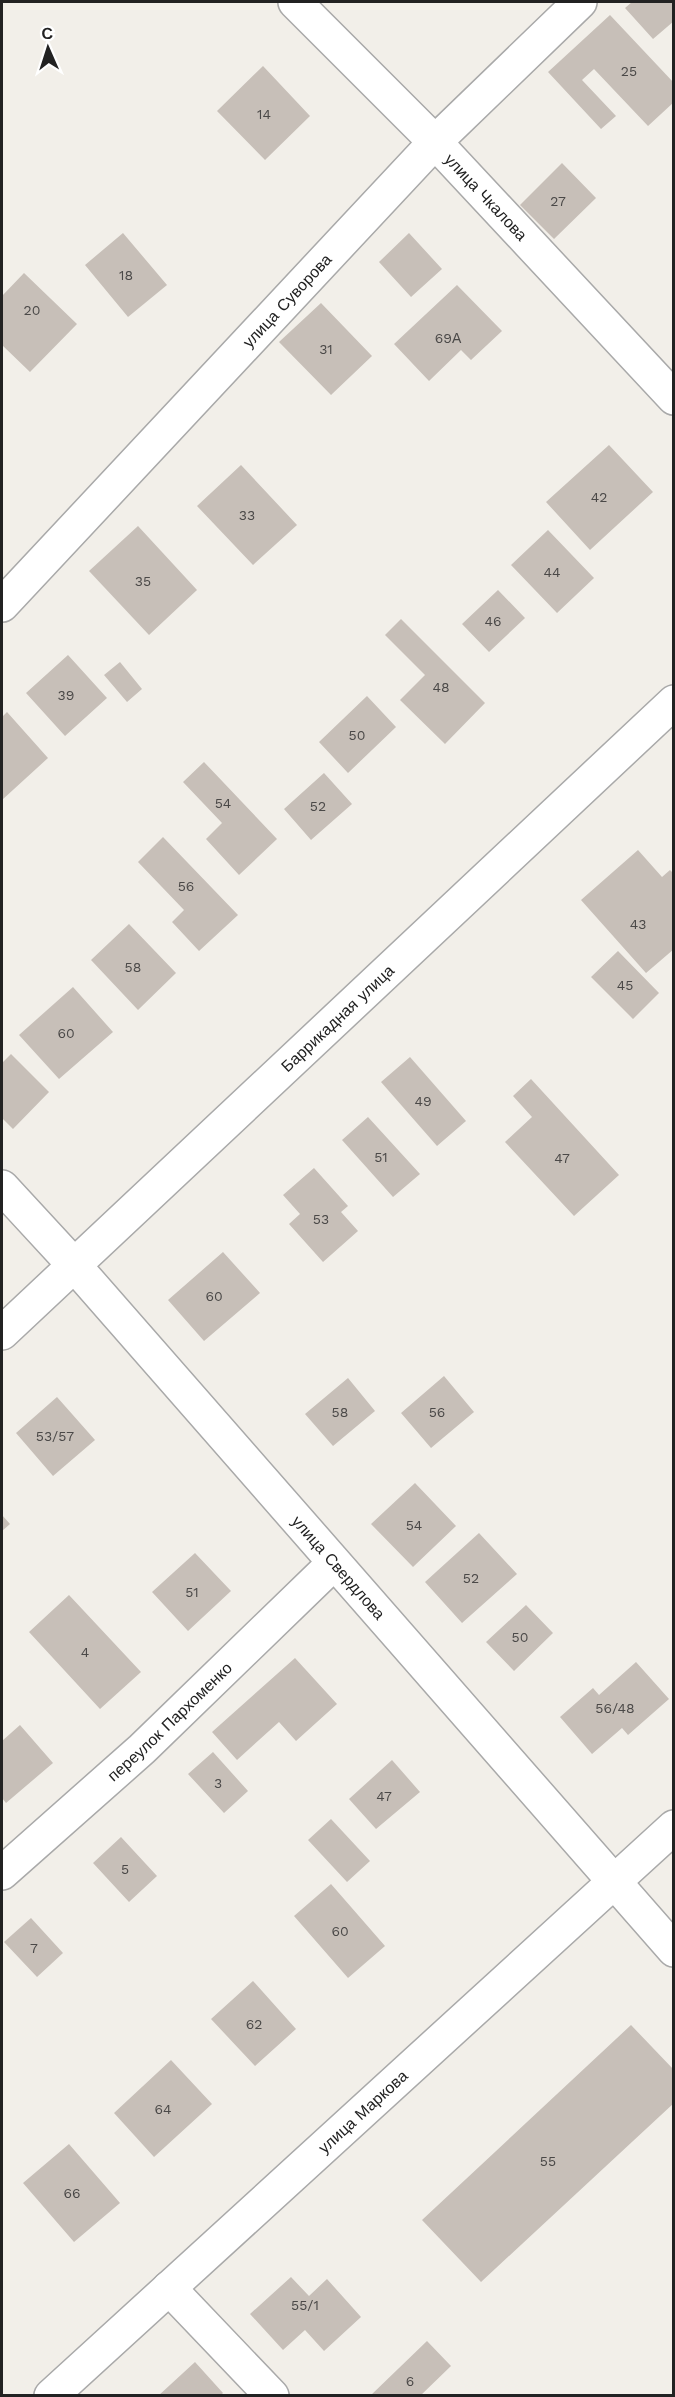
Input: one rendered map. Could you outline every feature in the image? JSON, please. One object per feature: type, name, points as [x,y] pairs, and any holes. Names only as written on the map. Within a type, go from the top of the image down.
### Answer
[{"type":"street","name":"улица Чкалова","points":[[295,2],[435,142],[674,398]]},
{"type":"street","name":"улица Суворова","points":[[2,605],[435,142],[580,2]]},
{"type":"street","name":"Баррикадная улица","points":[[2,1334],[674,702]]},
{"type":"street","name":"улица Свердлова","points":[[2,1187],[74,1265],[674,1950]]},
{"type":"street","name":"переулок Пархоменко","points":[[2,1874],[142,1749],[334,1563]]},
{"type":"street","name":"улица Маркова","points":[[51,2396],[674,1827]]},
{"type":"street","points":[[169,2288],[272,2396]]},
{"type":"building","points":[[632,2],[674,2],[674,21],[653,39],[625,8]]},
{"type":"building","points":[[610,15],[674,83],[674,102],[648,126],[594,69],[582,80],[616,116],[601,129],[548,72]]},
{"type":"building","points":[[263,66],[310,116],[265,160],[217,111]]},
{"type":"building","points":[[562,163],[596,198],[554,239],[520,205]]},
{"type":"building","points":[[123,233],[167,285],[128,317],[85,265]]},
{"type":"building","points":[[409,233],[442,269],[411,297],[379,262]]},
{"type":"building","points":[[24,273],[77,324],[30,372],[2,345],[2,296]]},
{"type":"building","points":[[457,285],[502,331],[471,360],[461,350],[429,381],[394,344]]},
{"type":"building","points":[[321,303],[372,356],[331,395],[279,342]]},
{"type":"building","points":[[609,445],[653,492],[590,550],[546,502]]},
{"type":"building","points":[[241,465],[297,525],[253,565],[197,506]]},
{"type":"building","points":[[138,526],[197,590],[149,635],[89,571]]},
{"type":"building","points":[[548,530],[594,578],[557,613],[511,565]]},
{"type":"building","points":[[498,590],[525,618],[489,652],[462,624]]},
{"type":"building","points":[[401,619],[485,703],[445,744],[400,700],[425,675],[385,635]]},
{"type":"building","points":[[68,655],[107,698],[65,736],[26,693]]},
{"type":"building","points":[[120,662],[142,689],[127,702],[104,675]]},
{"type":"building","points":[[367,696],[396,727],[348,773],[319,742]]},
{"type":"building","points":[[7,712],[48,758],[2,800],[2,717]]},
{"type":"building","points":[[204,762],[277,839],[239,875],[206,839],[222,823],[183,782]]},
{"type":"building","points":[[324,773],[352,804],[311,840],[284,809]]},
{"type":"building","points":[[163,837],[238,915],[199,951],[172,922],[184,910],[138,862]]},
{"type":"building","points":[[638,850],[662,877],[670,870],[674,874],[674,949],[646,973],[581,900]]},
{"type":"building","points":[[129,924],[176,973],[138,1010],[91,960]]},
{"type":"building","points":[[618,951],[659,993],[633,1019],[591,977]]},
{"type":"building","points":[[73,987],[113,1032],[59,1079],[19,1035]]},
{"type":"building","points":[[11,1054],[49,1092],[13,1129],[2,1118],[2,1063]]},
{"type":"building","points":[[410,1057],[466,1121],[437,1146],[381,1082]]},
{"type":"building","points":[[531,1079],[619,1175],[574,1216],[505,1142],[532,1117],[513,1096]]},
{"type":"building","points":[[368,1117],[420,1174],[393,1197],[342,1140]]},
{"type":"building","points":[[314,1168],[348,1206],[341,1212],[358,1231],[323,1262],[289,1224],[300,1214],[283,1195]]},
{"type":"building","points":[[223,1252],[260,1293],[204,1341],[168,1300]]},
{"type":"building","points":[[444,1376],[474,1412],[431,1448],[401,1413]]},
{"type":"building","points":[[348,1378],[375,1411],[333,1446],[305,1414]]},
{"type":"building","points":[[57,1397],[95,1440],[53,1476],[16,1433]]},
{"type":"building","points":[[415,1483],[456,1526],[413,1567],[371,1524]]},
{"type":"building","points":[[2,1515],[10,1524],[2,1531]]},
{"type":"building","points":[[479,1533],[517,1574],[462,1623],[425,1582]]},
{"type":"building","points":[[195,1553],[231,1591],[188,1631],[152,1592]]},
{"type":"building","points":[[69,1595],[141,1672],[100,1709],[29,1632]]},
{"type":"building","points":[[526,1605],[553,1633],[514,1671],[486,1642]]},
{"type":"building","points":[[295,1658],[337,1704],[296,1741],[279,1722],[237,1760],[212,1732]]},
{"type":"building","points":[[636,1662],[669,1699],[628,1735],[622,1728],[592,1754],[560,1717],[593,1688],[599,1695]]},
{"type":"building","points":[[20,1725],[53,1763],[6,1803],[2,1798],[2,1741]]},
{"type":"building","points":[[213,1752],[248,1791],[224,1813],[188,1774]]},
{"type":"building","points":[[392,1760],[420,1792],[376,1829],[349,1799]]},
{"type":"building","points":[[331,1819],[370,1861],[347,1882],[308,1840]]},
{"type":"building","points":[[121,1837],[157,1876],[129,1902],[93,1863]]},
{"type":"building","points":[[331,1884],[385,1946],[348,1978],[294,1916]]},
{"type":"building","points":[[31,1918],[63,1953],[37,1977],[4,1942]]},
{"type":"building","points":[[253,1981],[296,2029],[255,2066],[211,2019]]},
{"type":"building","points":[[631,2025],[674,2070],[674,2103],[481,2282],[422,2220]]},
{"type":"building","points":[[171,2060],[212,2104],[154,2157],[114,2113]]},
{"type":"building","points":[[69,2144],[120,2203],[74,2242],[23,2183]]},
{"type":"building","points":[[291,2277],[309,2296],[327,2279],[361,2317],[324,2351],[305,2330],[283,2350],[250,2314]]},
{"type":"building","points":[[427,2341],[451,2366],[420,2396],[370,2396]]},
{"type":"building","points":[[195,2362],[223,2393],[220,2396],[158,2396]]}]
